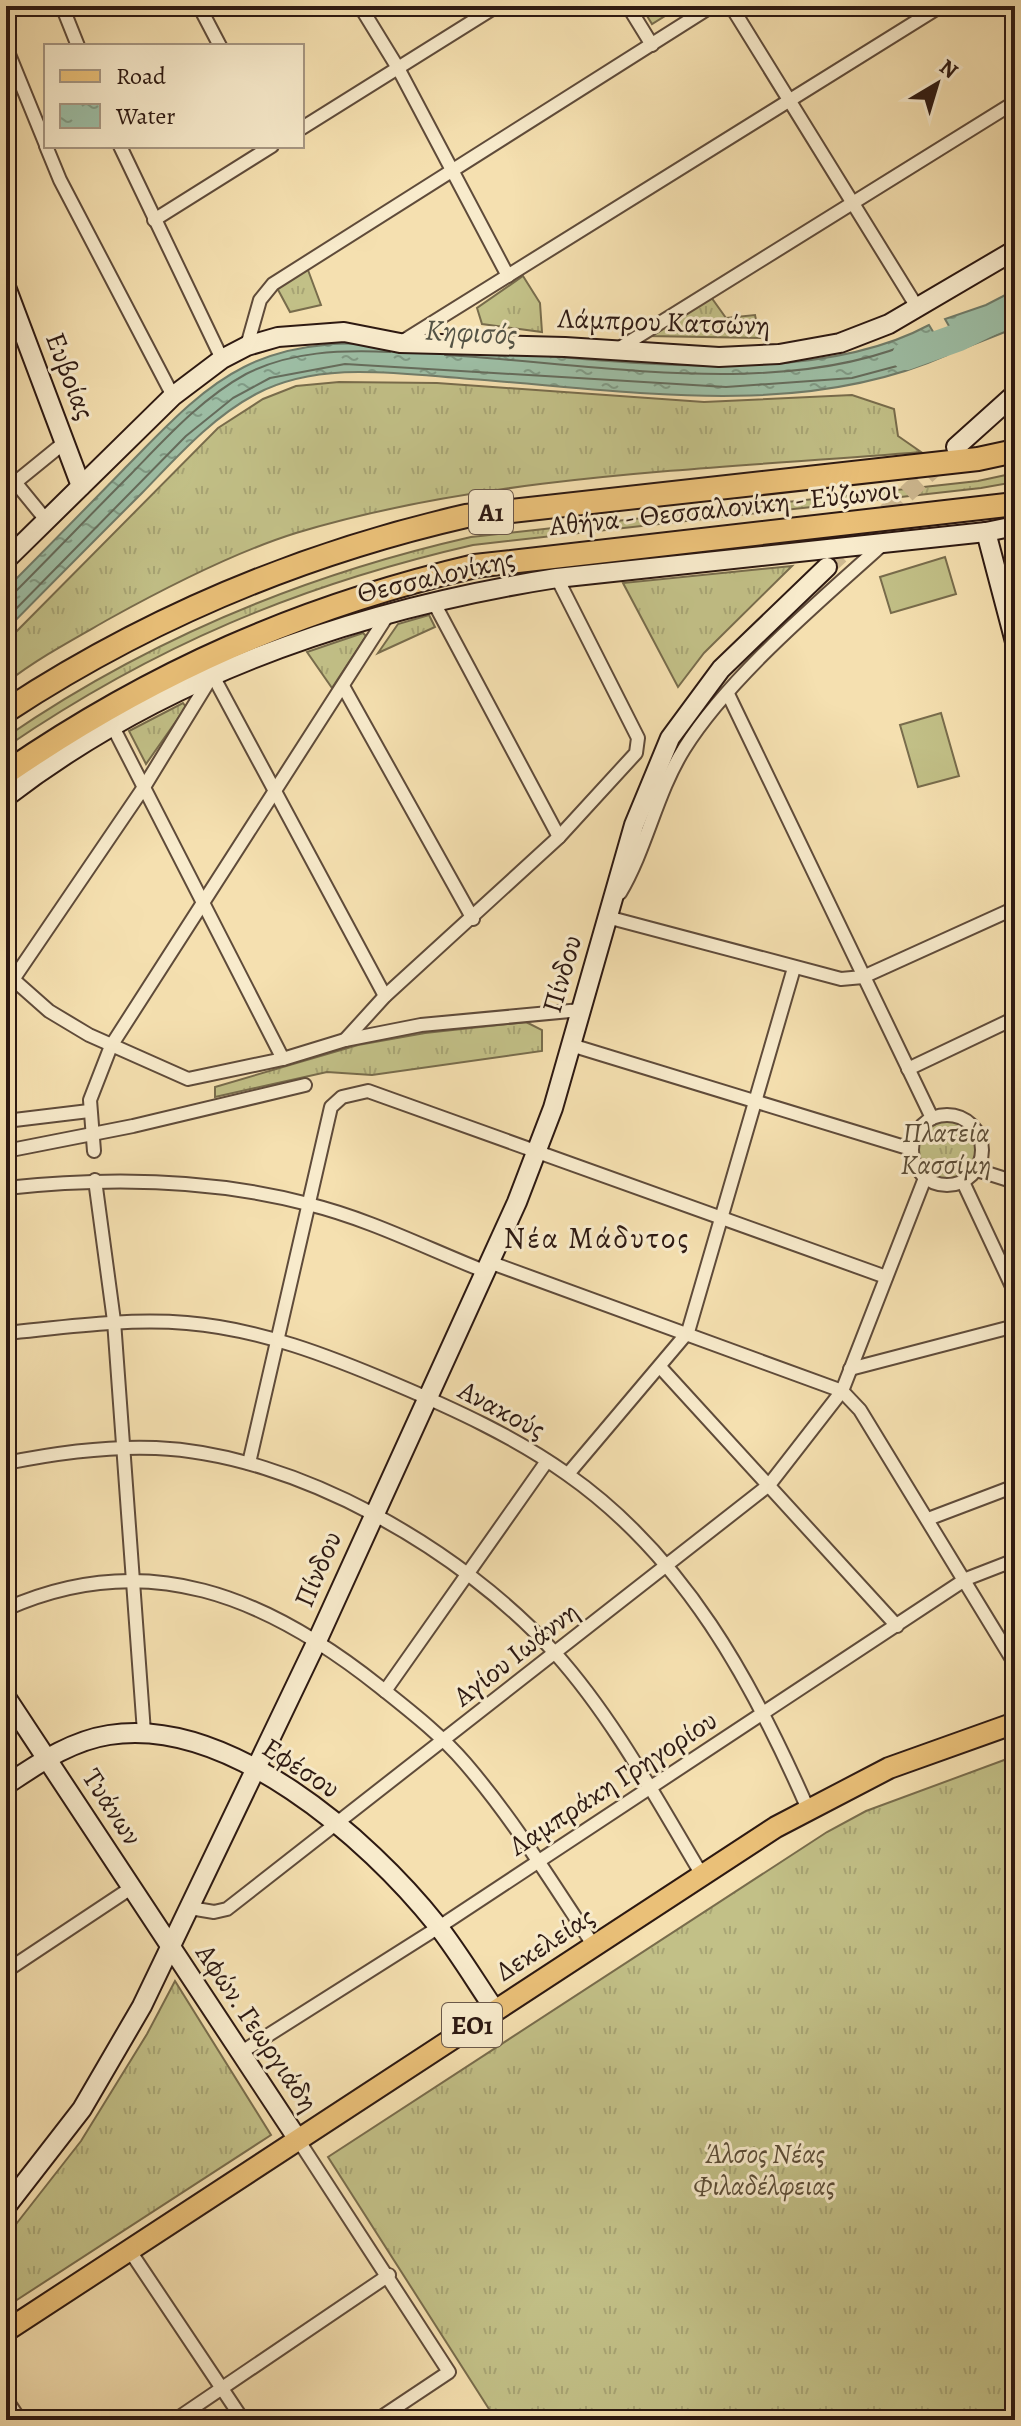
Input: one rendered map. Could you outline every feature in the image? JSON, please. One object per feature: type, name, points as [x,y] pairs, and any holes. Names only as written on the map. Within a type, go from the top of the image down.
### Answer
[{"type":"highway","name":"Αθήνα - Θεσσαλονίκη - Εύζωνοι","points":[[6,711],[56,678],[177,613],[255,578],[399,531],[466,516],[978,459],[1015,451]]},
{"type":"highway","name":"Αθήνα - Θεσσαλονίκη - Εύζωνοι","points":[[6,773],[84,722],[196,661],[343,600],[411,581],[518,561],[984,521],[1015,504]]},
{"type":"highway","points":[[984,521],[1015,513]]},
{"type":"main road","name":"Δεκελείας","points":[[6,2331],[297,2138],[808,1809],[889,1768],[1015,1723]]},
{"type":"street","points":[[62,6],[77,44]]},
{"type":"street","points":[[199,6],[219,44]]},
{"type":"street","points":[[360,6],[398,68],[449,171],[508,276]]},
{"type":"street","points":[[304,127],[497,6]]},
{"type":"street","points":[[628,6],[652,45]]},
{"type":"street","points":[[247,346],[260,300],[273,284],[712,6]]},
{"type":"street","points":[[731,6],[917,307]]},
{"type":"street","points":[[400,343],[941,6]]},
{"type":"street","points":[[6,47],[44,141]]},
{"type":"street","points":[[618,349],[1015,102]]},
{"type":"street","points":[[47,148],[60,180],[173,396]]},
{"type":"street","points":[[121,148],[222,359]]},
{"type":"street","points":[[154,220],[268,148]]},
{"type":"street","name":"Λάμπρου Κατσώνη","points":[[7,556],[173,396],[222,359],[247,346],[278,337],[344,332],[400,343],[618,349],[719,357],[779,354],[863,335],[1015,250]]},
{"type":"street","name":"Ευβοίας","points":[[6,287],[9,309],[81,486]]},
{"type":"street","points":[[956,447],[1015,394]]},
{"type":"street","points":[[46,520],[11,486],[65,442]]},
{"type":"street","points":[[984,521],[1015,642]]},
{"type":"street","name":"Θεσσαλονίκης","points":[[6,797],[113,727],[212,674],[305,639],[433,601],[557,578],[883,544],[984,521],[1015,526]]},
{"type":"street","name":"Πίνδου","points":[[607,917],[635,867],[683,751],[728,694],[802,618],[883,544]]},
{"type":"street","name":"Πίνδου","points":[[6,2207],[96,2088],[170,1948],[317,1641],[539,1151],[641,805],[675,728],[721,669],[827,567]]},
{"type":"street","points":[[345,1040],[385,996],[473,919],[559,837],[636,753],[638,738],[557,578]]},
{"type":"street","points":[[433,601],[559,837]]},
{"type":"street","points":[[94,1151],[90,1106],[111,1046],[344,688],[389,613]]},
{"type":"street","points":[[212,674],[144,787],[9,977],[49,1011],[111,1046],[188,1079],[283,1059],[345,1040],[421,1025],[581,1010]]},
{"type":"street","points":[[212,674],[385,996]]},
{"type":"street","points":[[344,688],[473,919]]},
{"type":"street","points":[[728,694],[932,1118]]},
{"type":"street","points":[[113,727],[283,1059]]},
{"type":"street","points":[[607,917],[841,979],[863,977],[1015,908]]},
{"type":"street","points":[[568,1474],[661,1368],[688,1332],[794,968]]},
{"type":"street","points":[[908,1069],[1015,1018]]},
{"type":"street","points":[[571,1045],[911,1149]]},
{"type":"street","points":[[6,1151],[91,1135],[305,1085]]},
{"type":"street","points":[[249,1463],[331,1107],[342,1097],[368,1091],[886,1277]]},
{"type":"street","points":[[6,1121],[90,1106]]},
{"type":"street","points":[[957,1116],[976,1130],[983,1152],[977,1170],[963,1182],[944,1186],[925,1178],[918,1170],[911,1149],[917,1131],[932,1118],[957,1116]]},
{"type":"street","points":[[977,1170],[1015,1182]]},
{"type":"street","name":"Αγίου Ιωάννη","points":[[190,1908],[214,1912],[227,1909],[769,1485],[842,1391],[925,1178]]},
{"type":"street","points":[[95,1180],[114,1321],[144,1732]]},
{"type":"street","points":[[6,1188],[95,1180],[222,1185],[309,1204],[486,1267],[688,1332],[842,1391],[860,1410],[966,1579],[1015,1664]]},
{"type":"street","points":[[963,1182],[1015,1293]]},
{"type":"street","name":"Ανακούς","points":[[6,1333],[114,1321],[190,1323],[277,1340],[358,1368],[427,1398],[547,1461],[568,1474],[667,1564],[715,1629],[764,1712],[808,1809]]},
{"type":"street","points":[[850,1369],[1015,1326]]},
{"type":"street","points":[[661,1368],[897,1626]]},
{"type":"street","points":[[6,1463],[124,1447],[159,1448],[249,1463],[372,1515],[435,1548],[467,1572],[555,1653],[586,1693],[648,1786],[702,1875]]},
{"type":"street","points":[[385,1691],[547,1461]]},
{"type":"street","points":[[928,1519],[1015,1486]]},
{"type":"street","name":"Λαμπράκη Γρηγορίου","points":[[240,2053],[439,1927],[648,1786],[966,1579],[1015,1560]]},
{"type":"street","points":[[6,1609],[45,1594],[131,1581],[219,1593],[249,1603],[317,1641],[385,1691],[445,1741],[493,1798],[594,1946]]},
{"type":"street","name":"Τυάνων","points":[[6,1697],[170,1948]]},
{"type":"street","name":"Εφέσου","points":[[6,1785],[47,1759],[94,1738],[144,1732],[203,1744],[257,1770],[336,1824],[397,1880],[439,1927],[495,2010]]},
{"type":"street","points":[[6,1971],[131,1888]]},
{"type":"street","name":"Αφών. Γεωργιάδη","points":[[170,1948],[297,2138]]},
{"type":"street","points":[[297,2138],[389,2275],[449,2372],[377,2420]]},
{"type":"street","points":[[130,2251],[243,2420]]},
{"type":"street","points":[[175,2420],[389,2275]]},
{"type":"street","points":[[6,2399],[20,2420]]},
{"type":"green space","points":[[641,6],[681,6],[652,24]]},
{"type":"green space","points":[[305,262],[321,305],[290,312],[276,286]]},
{"type":"green space","points":[[523,276],[540,303],[542,332],[482,324],[477,308]]},
{"type":"green space","points":[[711,297],[726,318],[755,315],[760,338],[649,336]]},
{"type":"green space","points":[[339,382],[437,383],[704,402],[852,395],[894,409],[898,436],[921,452],[606,477],[447,498],[370,513],[273,541],[201,572],[69,641],[6,683],[6,642],[218,428],[263,399],[296,386]]},
{"type":"green space","points":[[1015,473],[1015,482],[981,488],[473,545],[409,561],[288,600],[173,649],[117,678],[6,747],[6,737],[60,702],[171,641],[288,591],[409,553],[471,537],[978,481]]},
{"type":"green space","points":[[945,557],[956,594],[891,613],[880,577]]},
{"type":"green space","points":[[792,566],[704,653],[678,687],[623,583]]},
{"type":"green space","points":[[429,615],[435,627],[378,653],[398,624]]},
{"type":"green space","points":[[363,633],[366,636],[332,688],[307,652]]},
{"type":"green space","points":[[183,703],[186,707],[146,764],[129,731]]},
{"type":"green space","points":[[941,713],[959,776],[918,787],[900,725]]},
{"type":"green space","points":[[526,1022],[542,1030],[542,1051],[372,1075],[327,1072],[215,1097],[215,1087],[358,1045],[425,1033]]},
{"type":"green space","name":"Πλατεία Κασσίμη","points":[[946,1119],[957,1121],[967,1128],[974,1138],[974,1160],[967,1170],[957,1177],[946,1179],[935,1177],[925,1170],[918,1160],[916,1149],[918,1138],[925,1128],[935,1121]]},
{"type":"green space","name":"Άλσος Νέας Φιλαδέλφειας","points":[[1015,1756],[1015,2420],[496,2420],[328,2157],[827,1832],[866,1811]]},
{"type":"green space","points":[[175,1981],[271,2135],[6,2307],[6,2237],[81,2141],[147,2034]]},
{"type":"water","points":[[1015,290],[1015,328],[962,349],[945,319],[986,305]]},
{"type":"water","points":[[929,325],[947,355],[890,375],[832,388],[772,394],[650,394],[361,372],[333,373],[281,383],[240,404],[195,439],[6,630],[6,589],[181,413],[227,376],[266,357],[311,346],[357,343],[617,362],[752,365],[816,359],[876,347]]},
{"type":"waterway","name":"Κηφισός","points":[[906,356],[959,337],[1015,309]]},
{"type":"tunnel","points":[[827,567],[943,460]]},
{"type":"district","name":"Νέα Μάδυτος","points":[[597,1238]]}]
